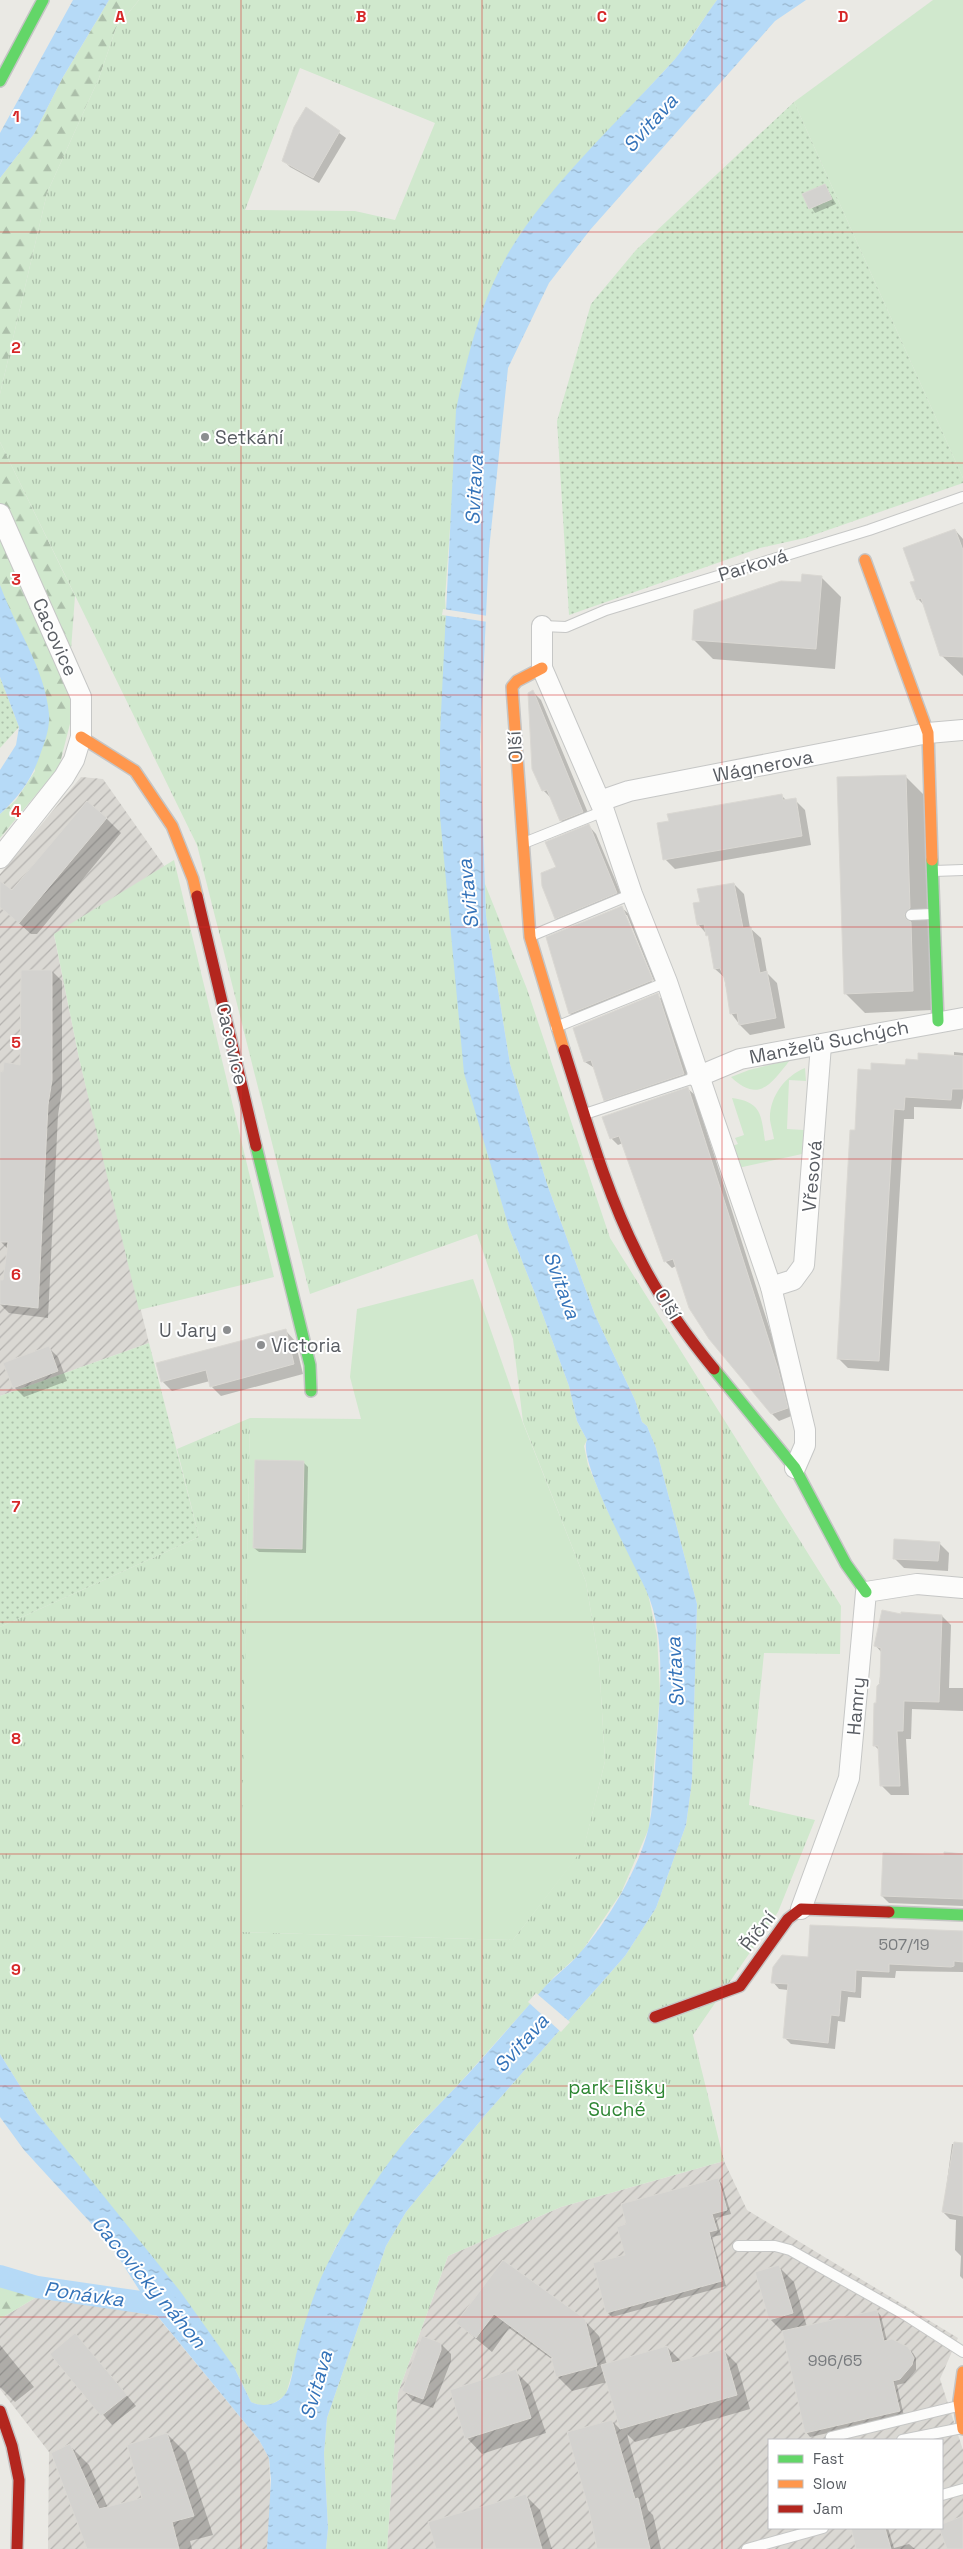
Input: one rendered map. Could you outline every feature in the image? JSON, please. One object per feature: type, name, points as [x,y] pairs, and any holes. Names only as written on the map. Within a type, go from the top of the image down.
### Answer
[{"type":"street","points":[[0,81],[43,0]]},
{"type":"street","name":"Cacovice","points":[[0,514],[81,697],[81,737],[74,760],[64,777],[0,858]]},
{"type":"street","points":[[865,560],[928,733],[938,1021]]},
{"type":"street","points":[[542,626],[542,668],[602,806],[632,894],[667,982],[697,1076],[771,1287],[804,1422],[804,1445],[795,1468]]},
{"type":"street","name":"Olší","points":[[542,668],[526,676],[512,687],[530,937],[556,1028],[611,1194],[638,1256],[691,1341],[795,1468],[846,1564],[866,1592]]},
{"type":"street","name":"Wágnerova","points":[[602,806],[629,791],[804,759],[928,733],[963,730]]},
{"type":"street","name":"Cacovice","points":[[81,737],[135,771],[172,826],[193,879],[246,1104],[296,1303],[310,1365],[311,1391]]},
{"type":"street","name":"Manželů Suchých","points":[[697,1076],[740,1060],[938,1021],[963,1018]]},
{"type":"street","name":"Vřesová","points":[[771,1287],[793,1280],[804,1265],[821,1044]]},
{"type":"street","points":[[866,1592],[917,1584],[963,1588]]},
{"type":"street","name":"Hamry","points":[[801,1909],[849,1778],[866,1592]]},
{"type":"street","name":"Říční","points":[[655,2017],[740,1986],[788,1919],[801,1909],[963,1915]]},
{"type":"street","points":[[963,2372],[958,2390],[958,2406],[963,2428]]},
{"type":"street","points":[[0,2411],[12,2446],[19,2480],[17,2549]]},
{"type":"lane","name":"Parková","points":[[542,626],[566,627],[606,610],[869,530],[963,497]]},
{"type":"lane","points":[[523,843],[602,806]]},
{"type":"lane","points":[[933,871],[963,870]]},
{"type":"lane","points":[[530,937],[632,894]]},
{"type":"lane","points":[[911,915],[934,914]]},
{"type":"lane","points":[[556,1028],[667,982]]},
{"type":"lane","points":[[584,1114],[697,1076]]},
{"type":"lane","points":[[738,2246],[775,2246],[790,2250],[907,2316],[963,2352]]},
{"type":"lane","points":[[831,2437],[958,2406]]},
{"type":"lane","points":[[907,2439],[963,2428]]},
{"type":"lane","points":[[943,2494],[963,2488]]},
{"type":"lane","points":[[747,2549],[819,2529]]},
{"type":"shaded area","points":[[81,777],[103,779],[165,867],[54,935],[79,1058],[149,1343],[0,1396],[0,874]]},
{"type":"shaded area","points":[[724,2161],[747,2210],[958,2338],[940,2379],[963,2450],[963,2549],[387,2549],[398,2393],[448,2256],[561,2207]]},
{"type":"shaded area","points":[[40,2295],[157,2316],[259,2440],[269,2458],[271,2499],[267,2549],[48,2549],[49,2452],[0,2389],[0,2319]]},
{"type":"green space","points":[[109,0],[139,0],[116,28],[99,78],[47,193],[0,394],[0,178],[34,134],[63,77]]},
{"type":"green space","points":[[139,0],[717,0],[677,57],[564,179],[509,253],[450,528],[445,598],[479,1120],[509,1228],[569,1386],[577,1421],[587,1440],[584,1446],[588,1465],[607,1510],[619,1530],[648,1594],[657,1635],[660,1692],[649,1828],[621,1893],[580,1954],[555,1976],[457,2086],[412,2132],[357,2212],[336,2246],[318,2286],[286,2394],[274,2403],[266,2405],[251,2402],[234,2367],[37,2113],[0,2054],[0,1627],[199,1537],[177,1449],[250,1418],[240,1932],[513,1940],[584,1847],[605,1761],[599,1662],[586,1582],[523,1422],[513,1339],[477,1234],[310,1294],[197,845],[0,442],[0,394],[47,193],[99,78],[116,28]],"holes":[[[300,68],[435,123],[395,220],[355,211],[245,210]]]},
{"type":"green space","points":[[933,0],[963,0],[963,478],[794,102]]},
{"type":"green space","points":[[794,102],[963,478],[963,483],[805,538],[760,548],[569,615],[557,421],[591,304],[636,250]]},
{"type":"green space","points":[[0,442],[75,596],[68,690],[73,712],[59,767],[0,838],[0,814],[16,800],[35,771],[0,585]]},
{"type":"green space","points":[[0,677],[19,727],[0,748]]},
{"type":"green space","points":[[174,860],[274,1277],[139,1310],[79,1058],[54,934]]},
{"type":"green space","name":"park Elišky Suché","points":[[485,884],[527,989],[610,1238],[841,1606],[840,1654],[764,1653],[749,1805],[815,1820],[778,1912],[693,2035],[724,2161],[561,2207],[448,2256],[398,2393],[387,2549],[326,2549],[328,2528],[324,2453],[327,2418],[386,2246],[406,2212],[486,2114],[625,1956],[656,1908],[686,1825],[692,1781],[697,1604],[656,1448],[647,1426],[642,1422],[635,1400],[595,1315],[547,1184],[510,1064],[486,916]]},
{"type":"green space","points":[[790,1060],[771,1083],[757,1090],[741,1085],[731,1077],[749,1070]]},
{"type":"green space","points":[[805,1068],[806,1081],[789,1080],[787,1129],[804,1130],[802,1154],[738,1168],[732,1146],[738,1144],[735,1138],[744,1135],[732,1098],[742,1100],[755,1107],[761,1117],[765,1141],[774,1139],[770,1111],[775,1096],[791,1076]]},
{"type":"green space","points":[[473,1279],[523,1423],[586,1582],[599,1662],[605,1761],[584,1848],[513,1940],[239,1932],[250,1418],[361,1419],[350,1377],[357,1309]]},
{"type":"green space","points":[[149,1343],[199,1537],[0,1627],[0,1396]]},
{"type":"green space","points":[[0,2286],[40,2295],[0,2319]]},
{"type":"water","points":[[73,0],[109,0],[63,77],[34,134],[0,178],[0,133]]},
{"type":"water","points":[[717,0],[806,0],[775,21],[590,230],[549,283],[508,368],[489,550],[480,747],[486,916],[510,1064],[547,1184],[595,1315],[635,1400],[642,1422],[647,1426],[656,1448],[697,1604],[692,1781],[686,1825],[656,1908],[625,1956],[486,2114],[406,2212],[386,2246],[327,2418],[324,2453],[328,2528],[326,2549],[267,2549],[271,2480],[269,2458],[259,2440],[150,2307],[110,2244],[24,2150],[0,2117],[0,2054],[37,2113],[180,2291],[234,2367],[251,2402],[260,2405],[275,2403],[283,2397],[288,2389],[303,2329],[326,2266],[373,2185],[413,2132],[467,2075],[547,1984],[575,1959],[590,1941],[621,1894],[645,1842],[652,1808],[659,1712],[660,1649],[657,1629],[653,1609],[646,1590],[598,1490],[590,1468],[586,1451],[587,1440],[577,1421],[569,1386],[509,1228],[464,1073],[440,816],[440,733],[456,410],[470,349],[490,289],[509,252],[545,201],[565,176],[675,59]]},
{"type":"water","points":[[0,585],[42,680],[49,719],[45,740],[29,780],[0,814],[0,770],[16,745],[19,727],[0,677]]},
{"type":"pier","points":[[443,609],[488,616],[488,622],[442,615]]},
{"type":"pier","points":[[536,1993],[570,2022],[561,2032],[528,2002]]},
{"type":"building","points":[[306,107],[340,131],[313,178],[282,161],[294,127]]},
{"type":"building","points":[[825,184],[832,199],[809,209],[802,194]]},
{"type":"building","points":[[955,529],[963,550],[963,657],[940,656],[921,598],[917,600],[910,582],[915,581],[903,548]]},
{"type":"building","points":[[802,574],[822,576],[816,649],[692,640],[694,610],[781,581],[801,582]]},
{"type":"building","points":[[533,690],[583,812],[560,821],[547,790],[542,791],[532,769],[528,693]]},
{"type":"building","points":[[906,775],[910,908],[904,915],[911,922],[913,991],[844,994],[837,777]]},
{"type":"building","points":[[782,794],[783,800],[796,798],[802,836],[663,860],[657,823],[669,821],[667,814]]},
{"type":"building","points":[[87,801],[107,818],[19,923],[0,907],[0,881],[12,890]]},
{"type":"building","points":[[589,824],[617,893],[555,919],[542,886],[541,873],[556,867],[545,842]]},
{"type":"building","points":[[734,883],[743,928],[751,927],[760,973],[767,971],[776,1018],[739,1025],[737,1013],[730,1014],[725,980],[720,968],[714,969],[708,935],[706,936],[704,924],[697,925],[693,903],[700,902],[697,889]]},
{"type":"building","points":[[622,906],[653,980],[569,1014],[546,937]]},
{"type":"building","points":[[21,970],[52,970],[52,1080],[48,1105],[38,1308],[0,1304],[0,1280],[3,1280],[8,1242],[0,1242],[0,1071],[3,1072],[4,1062],[20,1065]]},
{"type":"building","points":[[658,993],[684,1074],[604,1101],[591,1060],[584,1062],[573,1028]]},
{"type":"building","points":[[918,1053],[963,1056],[963,1089],[952,1089],[951,1100],[905,1097],[904,1110],[894,1109],[879,1361],[837,1359],[850,1130],[855,1130],[858,1069],[871,1070],[871,1063],[905,1065],[906,1059],[918,1060]]},
{"type":"building","points":[[688,1087],[778,1369],[788,1408],[771,1414],[709,1339],[689,1308],[673,1259],[664,1262],[619,1136],[610,1139],[602,1117]]},
{"type":"building","points":[[286,1329],[294,1364],[210,1387],[206,1370],[161,1382],[156,1363]]},
{"type":"building","points":[[49,1346],[58,1371],[13,1388],[3,1363]]},
{"type":"building","points":[[255,1460],[304,1461],[302,1549],[253,1548]]},
{"type":"building","points":[[894,1539],[940,1542],[938,1561],[893,1559]]},
{"type":"building","points":[[882,1610],[901,1614],[901,1612],[942,1615],[939,1702],[904,1701],[903,1731],[897,1731],[900,1786],[880,1786],[878,1746],[873,1746],[874,1703],[876,1703],[877,1686],[880,1683],[881,1648],[874,1646]]},
{"type":"building","points":[[944,1852],[963,1854],[963,1899],[881,1896],[883,1853],[944,1855]]},
{"type":"building","points":[[810,1925],[963,1931],[963,1962],[954,1961],[954,1966],[951,1967],[889,1964],[889,1972],[856,1970],[855,1992],[841,1990],[839,2016],[831,2015],[828,2043],[783,2038],[788,1984],[771,1983],[773,1967],[782,1955],[808,1957]]},
{"type":"building","points":[[954,2142],[963,2143],[963,2216],[942,2212]]},
{"type":"building","points":[[718,2178],[727,2210],[712,2214],[717,2230],[709,2232],[722,2281],[606,2313],[593,2263],[625,2255],[617,2227],[626,2224],[621,2204]]},
{"type":"building","points":[[503,2260],[585,2319],[597,2366],[556,2377],[551,2358],[553,2358],[494,2314],[476,2338],[456,2323]]},
{"type":"building","points":[[779,2265],[793,2313],[769,2320],[755,2272]]},
{"type":"building","points":[[877,2310],[884,2341],[892,2339],[908,2347],[914,2358],[912,2365],[900,2379],[893,2381],[900,2411],[805,2433],[782,2331]]},
{"type":"building","points":[[75,2333],[127,2395],[101,2416],[50,2354]]},
{"type":"building","points":[[422,2336],[441,2343],[441,2350],[423,2399],[402,2391]]},
{"type":"building","points":[[667,2346],[672,2363],[724,2349],[737,2395],[620,2429],[601,2365]]},
{"type":"building","points":[[516,2369],[531,2418],[465,2439],[450,2390]]},
{"type":"building","points":[[612,2420],[635,2499],[638,2498],[650,2549],[597,2549],[589,2510],[567,2432]]},
{"type":"building","points":[[167,2433],[194,2516],[172,2522],[179,2549],[87,2549],[51,2453],[70,2444],[99,2509],[142,2498],[127,2445]]},
{"type":"building","points":[[526,2494],[542,2549],[436,2549],[428,2522]]},
{"type":"building","points":[[963,2516],[963,2549],[947,2549],[939,2529],[943,2529],[943,2524]]},
{"type":"building","points":[[851,2529],[885,2529],[891,2549],[856,2549]]},
{"type":"waterway","name":"Ponávka","points":[[0,2276],[37,2287],[168,2306]]},
{"type":"traffic: fast","points":[[0,81],[43,0]]},
{"type":"traffic: fast","points":[[932,860],[938,1021]]},
{"type":"traffic: fast","points":[[256,1146],[310,1365],[311,1391]]},
{"type":"traffic: fast","points":[[714,1369],[795,1468],[846,1564],[866,1592]]},
{"type":"traffic: fast","points":[[889,1912],[963,1915]]},
{"type":"traffic: slow","points":[[865,560],[928,733],[932,860]]},
{"type":"traffic: slow","points":[[542,668],[517,681],[512,687],[530,937],[564,1050]]},
{"type":"traffic: slow","points":[[81,737],[135,771],[172,826],[193,879],[197,896]]},
{"type":"traffic: slow","points":[[963,2372],[959,2401],[963,2429]]},
{"type":"traffic: jam","points":[[197,896],[256,1146]]},
{"type":"traffic: jam","points":[[564,1050],[597,1154],[626,1230],[663,1299],[714,1369]]},
{"type":"traffic: jam","points":[[655,2017],[740,1986],[788,1919],[801,1909],[889,1912]]},
{"type":"traffic: jam","points":[[0,2411],[12,2446],[19,2480],[17,2549]]},
{"type":"place","name":"Setkání","points":[[205,437]]},
{"type":"place","name":"U Jary","points":[[227,1330]]},
{"type":"place","name":"Victoria","points":[[261,1345]]},
{"type":"water label","name":"Svitava","points":[[650,123]]},
{"type":"water label","name":"Svitava","points":[[474,490]]},
{"type":"water label","name":"Svitava","points":[[468,894]]},
{"type":"water label","name":"Svitava","points":[[562,1285]]},
{"type":"water label","name":"Svitava","points":[[675,1672]]},
{"type":"water label","name":"Svitava","points":[[521,2043]]},
{"type":"water label","name":"Cacovický náhon","points":[[149,2282]]},
{"type":"water label","name":"Svitava","points":[[316,2385]]}]
